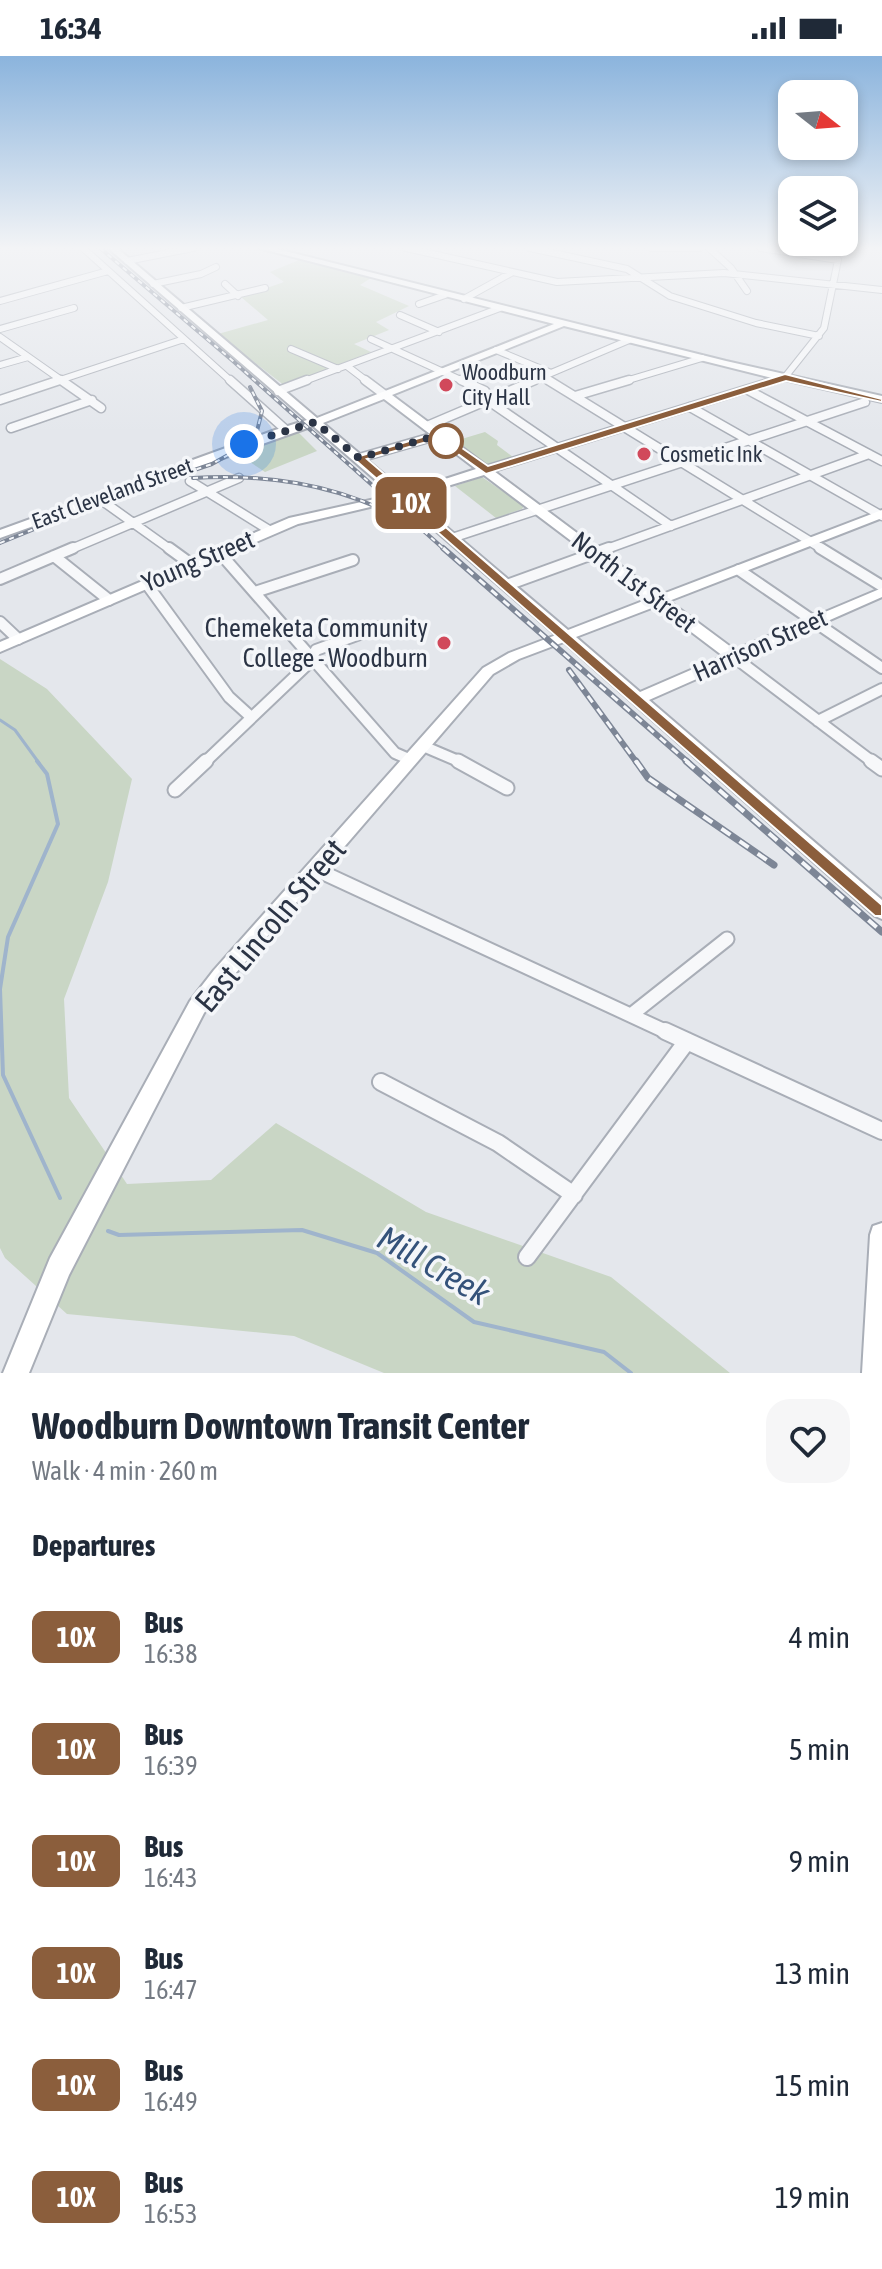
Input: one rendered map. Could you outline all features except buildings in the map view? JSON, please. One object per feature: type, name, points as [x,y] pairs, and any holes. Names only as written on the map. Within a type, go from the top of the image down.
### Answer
[{"type":"street","points":[[0,329],[69,309]]},
{"type":"street","points":[[151,309],[286,430]]},
{"type":"street","points":[[183,309],[639,698],[882,911]]},
{"type":"street","points":[[278,391],[496,309]]},
{"type":"street","points":[[506,309],[876,398]]},
{"type":"street","points":[[712,309],[748,321],[819,336]]},
{"type":"street","points":[[785,377],[819,336],[829,309]]},
{"type":"street","points":[[400,315],[439,332]]},
{"type":"street","name":"East Cleveland Street","points":[[0,534],[315,422],[562,324]]},
{"type":"street","points":[[0,337],[101,408]]},
{"type":"street","points":[[0,400],[184,339]]},
{"type":"street","points":[[371,339],[485,391],[490,399],[671,526]]},
{"type":"street","points":[[427,426],[629,340]]},
{"type":"street","points":[[291,349],[343,368],[385,395]]},
{"type":"street","points":[[496,350],[547,375],[575,396],[882,586]]},
{"type":"street","points":[[0,365],[28,357]]},
{"type":"street","points":[[575,396],[702,358]]},
{"type":"street","name":"Young Street","points":[[0,647],[269,530],[311,516],[403,496],[785,377]]},
{"type":"street","points":[[748,390],[882,461]]},
{"type":"street","name":"North 1st Street","points":[[385,395],[882,769]]},
{"type":"street","points":[[452,538],[876,398]]},
{"type":"street","points":[[11,428],[92,400]]},
{"type":"street","points":[[690,407],[881,515]]},
{"type":"street","points":[[359,458],[439,435]]},
{"type":"street","points":[[507,585],[869,454]]},
{"type":"street","points":[[0,579],[239,478]]},
{"type":"street","points":[[190,481],[269,530]]},
{"type":"street","points":[[97,497],[191,564]]},
{"type":"street","name":"East Lincoln Street","points":[[16,1373],[59,1267],[197,1007],[496,665],[881,515]]},
{"type":"street","points":[[219,552],[395,753],[417,753],[475,768],[507,788]]},
{"type":"street","points":[[54,556],[109,600]]},
{"type":"street","points":[[255,592],[353,560]]},
{"type":"street","points":[[739,570],[882,668]]},
{"type":"street","points":[[146,583],[229,697],[251,717]]},
{"type":"street","name":"Harrison Street","points":[[639,698],[882,592]]},
{"type":"street","points":[[0,622],[18,639]]},
{"type":"street","points":[[175,790],[308,664],[316,650],[379,627]]},
{"type":"street","points":[[818,721],[882,689]]},
{"type":"street","points":[[315,869],[882,1131]]},
{"type":"street","points":[[631,1015],[727,939]]},
{"type":"street","points":[[527,1257],[687,1041]]},
{"type":"street","points":[[381,1082],[498,1143],[574,1195]]},
{"type":"street","points":[[875,1373],[882,1235]]},
{"type":"green space","points":[[256,309],[402,309],[376,322],[389,330],[354,344],[371,352],[285,386],[218,334],[268,320]]},
{"type":"green space","points":[[296,430],[317,451],[265,472],[238,454],[250,446]]},
{"type":"green space","points":[[485,432],[513,457],[486,465],[455,441]]},
{"type":"green space","points":[[482,477],[524,506],[522,509],[496,518],[455,486]]},
{"type":"green space","points":[[0,659],[47,689],[132,779],[108,882],[64,999],[69,1098],[127,1184],[211,1180],[276,1123],[426,1212],[611,1277],[730,1373],[384,1373],[294,1336],[67,1314],[5,1258],[0,1248]]},
{"type":"waterway","name":"Mill Creek","points":[[0,720],[15,730],[39,763]]},
{"type":"waterway","name":"Mill Creek","points":[[37,761],[47,774],[58,824],[8,937],[0,989],[3,1075],[60,1198]]},
{"type":"waterway","name":"Mill Creek","points":[[108,1231],[119,1235],[302,1230],[377,1253],[474,1322],[604,1352],[631,1373]]},
{"type":"railway","points":[[172,309],[445,550]]},
{"type":"railway","points":[[0,543],[103,501],[212,464],[239,449],[257,431],[262,411],[250,387]]},
{"type":"railway","points":[[193,478],[245,478],[296,483],[346,495],[394,515]]},
{"type":"railway","points":[[443,548],[689,763]]},
{"type":"railway","points":[[569,670],[637,763]]},
{"type":"railway","points":[[636,761],[648,778],[774,865]]},
{"type":"railway","points":[[686,761],[882,932]]},
{"type":"bus line","name":"10X","points":[[882,399],[785,377],[486,470],[439,435],[359,458],[882,911]]},
{"type":"place","name":"Woodburn City Hall","points":[[446,385]]},
{"type":"place","name":"Cosmetic Ink","points":[[644,454]]},
{"type":"place","name":"Chemeketa Community College - Woodburn","points":[[444,643]]},
{"type":"route","points":[[244,444],[315,422],[359,458],[439,435],[446,441]]}]
